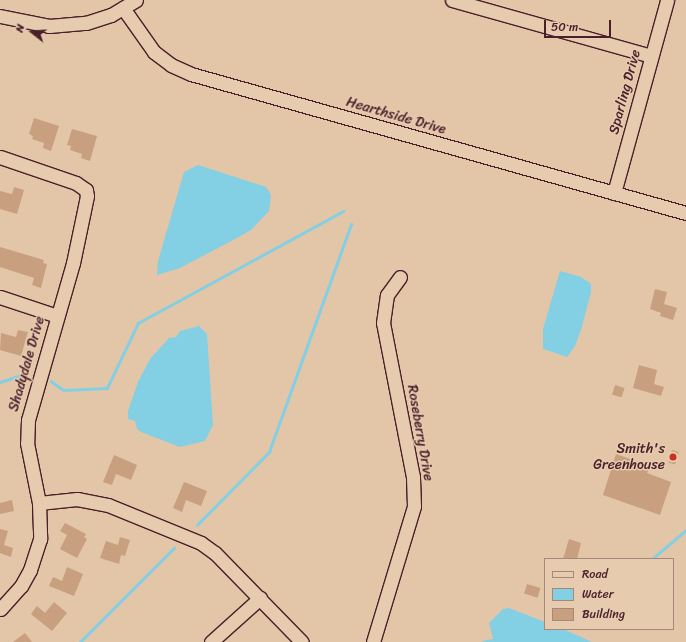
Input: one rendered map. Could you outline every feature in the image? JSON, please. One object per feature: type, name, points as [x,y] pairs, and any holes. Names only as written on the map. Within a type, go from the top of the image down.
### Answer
[{"type":"street","points":[[0,18],[49,26],[78,24],[111,15],[136,0]]},
{"type":"street","points":[[452,0],[651,56]]},
{"type":"street","name":"Sparling Drive","points":[[614,193],[667,0]]},
{"type":"street","name":"Hearthside Drive","points":[[123,8],[142,38],[154,52],[171,65],[191,74],[686,213]]},
{"type":"street","name":"Shadydale Drive","points":[[0,157],[76,183],[86,190],[82,223],[28,420],[27,442],[39,504],[40,539],[36,554],[21,586],[0,608]]},
{"type":"street","name":"Roseberry Drive","points":[[373,642],[414,506],[413,477],[383,323],[388,295],[400,277]]},
{"type":"street","points":[[0,297],[57,316]]},
{"type":"street","points":[[39,504],[59,500],[92,502],[182,534],[215,553],[302,642]]},
{"type":"street","points":[[211,642],[260,598]]},
{"type":"water","points":[[198,165],[266,187],[271,195],[269,211],[251,230],[237,238],[180,268],[157,275],[158,261],[184,172]]},
{"type":"water","points":[[560,271],[581,277],[591,284],[591,292],[581,330],[575,346],[567,357],[543,349],[543,329]]},
{"type":"water","points":[[199,326],[207,334],[213,425],[205,441],[180,447],[141,432],[137,429],[135,421],[128,419],[128,411],[138,382],[150,359],[169,338],[176,337],[180,331]]},
{"type":"water","points":[[509,608],[544,622],[544,630],[565,630],[592,642],[494,642],[489,623],[503,609]]},
{"type":"building","points":[[34,118],[59,126],[51,151],[43,148],[44,143],[32,139],[33,136],[29,134]]},
{"type":"building","points":[[72,129],[97,136],[90,161],[81,158],[82,154],[70,150],[71,146],[67,145]]},
{"type":"building","points":[[14,187],[24,190],[17,214],[0,209],[0,191],[12,194]]},
{"type":"building","points":[[0,247],[44,260],[43,263],[47,264],[41,288],[32,285],[34,278],[0,267]]},
{"type":"building","points":[[655,289],[667,292],[664,304],[677,308],[673,320],[660,316],[661,313],[650,309]]},
{"type":"building","points":[[18,330],[28,332],[21,356],[0,350],[1,333],[16,337]]},
{"type":"building","points":[[639,365],[657,370],[654,384],[664,387],[661,396],[633,388]]},
{"type":"building","points":[[615,385],[625,388],[622,397],[612,395]]},
{"type":"building","points":[[672,450],[679,452],[675,464],[668,462]]},
{"type":"building","points":[[616,454],[650,466],[647,473],[671,482],[660,515],[603,495]]},
{"type":"building","points":[[114,455],[137,465],[131,480],[116,474],[112,485],[103,482]]},
{"type":"building","points":[[184,482],[207,491],[201,506],[186,500],[182,512],[173,508]]},
{"type":"building","points":[[12,500],[14,511],[0,514],[0,503]]},
{"type":"building","points":[[65,523],[86,534],[84,537],[87,539],[77,558],[60,549],[67,535],[60,531]]},
{"type":"building","points":[[0,529],[8,531],[4,545],[13,548],[11,557],[0,553]]},
{"type":"building","points":[[120,537],[130,540],[125,556],[121,555],[119,564],[100,558],[106,541],[118,545]]},
{"type":"building","points":[[569,539],[581,543],[577,558],[563,558]]},
{"type":"building","points":[[67,567],[83,574],[74,596],[49,586],[53,577],[62,581]]},
{"type":"building","points":[[527,584],[540,588],[537,598],[524,594]]},
{"type":"building","points":[[54,602],[67,613],[52,631],[31,614],[37,606],[45,613]]},
{"type":"building","points":[[25,633],[32,642],[13,642]]},
{"type":"waterway","points":[[51,381],[64,390],[107,388],[138,323],[343,211]]},
{"type":"waterway","points":[[197,525],[269,452],[351,224]]},
{"type":"waterway","points":[[0,382],[22,375]]},
{"type":"waterway","points":[[653,558],[686,530]]},
{"type":"waterway","points":[[80,642],[174,548]]},
{"type":"waterway","points":[[483,642],[496,639]]},
{"type":"place","name":"Smith's Greenhouse","points":[[673,457]]}]
